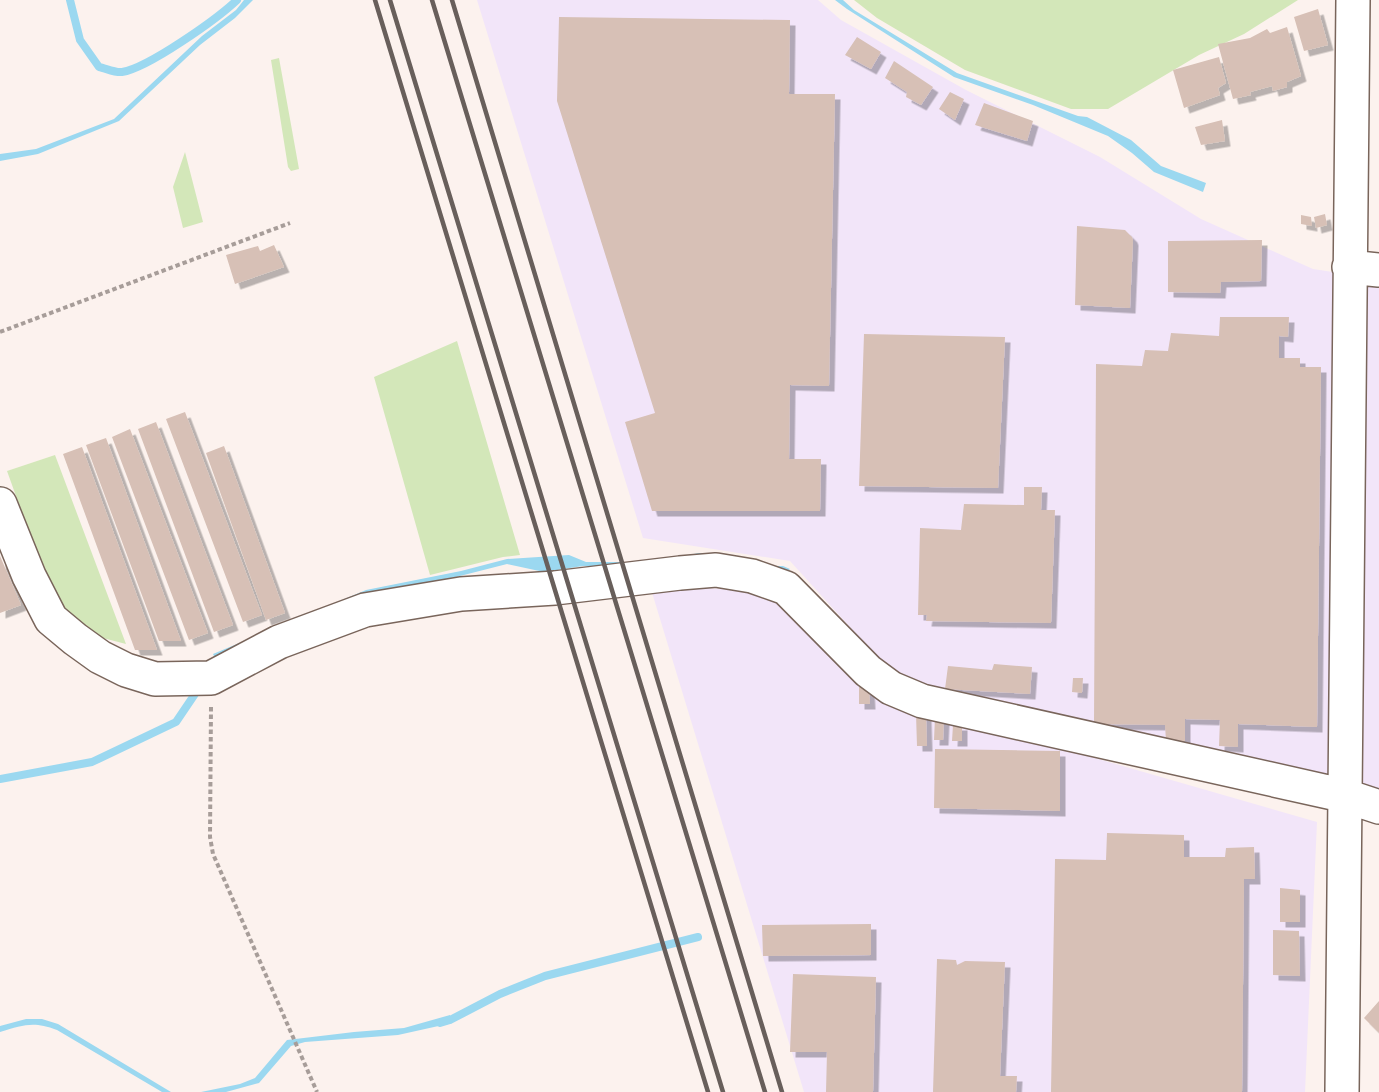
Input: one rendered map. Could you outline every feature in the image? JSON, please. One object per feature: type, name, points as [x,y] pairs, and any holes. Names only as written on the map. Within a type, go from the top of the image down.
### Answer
[{"type":"street","points":[[1342,1092],[1346,796],[1365,180],[1353,0]]},
{"type":"street","points":[[0,504],[29,576],[51,619],[100,657],[126,670],[155,679],[211,678],[279,642],[365,610],[461,594],[555,588],[716,570],[752,576],[786,588],[867,671],[891,688],[922,701],[1346,796],[1379,807]]},
{"type":"path","points":[[0,332],[290,223]]},
{"type":"path","points":[[211,678],[210,837],[213,854],[317,1092]]},
{"type":"shaded area","points":[[477,0],[818,0],[841,20],[966,90],[1100,157],[1201,219],[1313,269],[1379,279],[1379,793],[896,678],[790,561],[643,538]]},
{"type":"shaded area","points":[[650,586],[752,590],[776,595],[904,703],[1317,822],[1305,1092],[804,1092]]},
{"type":"green space","points":[[854,0],[1298,0],[1244,34],[1199,55],[1108,109],[1071,109],[965,70],[877,18]]},
{"type":"green space","points":[[279,58],[299,169],[291,171],[288,167],[271,60]]},
{"type":"green space","points":[[185,152],[203,222],[183,228],[173,187]]},
{"type":"green space","points":[[457,341],[520,555],[430,575],[374,377]]},
{"type":"green space","points":[[55,455],[126,644],[99,637],[64,610],[34,546],[7,471]]},
{"type":"water","points":[[244,0],[253,0],[235,18],[200,45],[119,121],[38,154],[0,161],[0,154],[36,149],[114,119],[202,36],[236,10]]},
{"type":"water","points":[[835,0],[843,0],[854,10],[957,73],[1078,116],[1087,117],[1131,140],[1161,166],[1206,183],[1203,192],[1154,172],[1108,136],[1033,105],[954,77]]},
{"type":"water","points":[[699,553],[718,554],[790,569],[788,571],[583,566],[544,572],[507,564],[456,577],[368,594],[216,660],[213,654],[366,590],[461,571],[507,559],[569,555],[586,562],[628,562]]},
{"type":"water","points":[[450,1015],[452,1023],[398,1035],[305,1042],[291,1046],[259,1083],[226,1092],[201,1092],[240,1084],[255,1078],[287,1040],[404,1028]]},
{"type":"water","points":[[26,1019],[42,1019],[58,1024],[171,1092],[162,1092],[57,1030],[28,1025],[0,1032],[0,1026]]},
{"type":"building","points":[[1318,9],[1328,45],[1304,51],[1294,17]]},
{"type":"building","points":[[559,17],[790,20],[789,94],[835,94],[829,386],[790,385],[789,459],[821,459],[820,511],[652,511],[625,422],[655,413],[557,101]]},
{"type":"building","points":[[1287,27],[1301,76],[1287,82],[1287,87],[1273,91],[1272,86],[1250,92],[1251,95],[1233,99],[1218,44],[1250,38],[1267,29],[1270,33]]},
{"type":"building","points":[[857,37],[881,52],[871,69],[845,55]]},
{"type":"building","points":[[1219,57],[1226,83],[1218,88],[1220,95],[1184,108],[1173,70]]},
{"type":"building","points":[[894,61],[933,87],[921,105],[906,97],[907,92],[885,78]]},
{"type":"building","points":[[950,92],[964,99],[955,120],[939,109]]},
{"type":"building","points":[[984,103],[1033,121],[1027,141],[975,125]]},
{"type":"building","points":[[1222,120],[1225,141],[1201,145],[1195,127]]},
{"type":"building","points":[[1325,214],[1327,225],[1316,228],[1314,217]]},
{"type":"building","points":[[1301,215],[1311,217],[1312,226],[1301,224]]},
{"type":"building","points":[[1077,226],[1125,230],[1132,237],[1130,308],[1075,305]]},
{"type":"building","points":[[1262,240],[1261,281],[1221,282],[1220,293],[1168,292],[1168,241]]},
{"type":"building","points":[[274,245],[284,267],[235,284],[226,255],[258,246],[260,251]]},
{"type":"building","points":[[1220,317],[1289,317],[1288,337],[1279,336],[1279,358],[1300,358],[1300,367],[1321,367],[1317,727],[1238,724],[1238,747],[1219,746],[1220,720],[1185,719],[1185,741],[1166,741],[1165,725],[1094,724],[1096,364],[1142,366],[1145,350],[1168,351],[1171,333],[1219,336]]},
{"type":"building","points":[[864,334],[1005,337],[998,488],[859,486]]},
{"type":"building","points":[[185,412],[262,615],[243,622],[166,419]]},
{"type":"building","points":[[156,422],[233,625],[214,632],[138,429]]},
{"type":"building","points":[[130,429],[208,633],[189,640],[112,437]]},
{"type":"building","points":[[106,438],[181,641],[159,641],[86,445]]},
{"type":"building","points":[[224,446],[285,613],[266,620],[206,453]]},
{"type":"building","points":[[82,447],[157,650],[135,650],[63,454]]},
{"type":"building","points":[[1024,487],[1042,487],[1041,510],[1055,510],[1051,623],[926,621],[927,615],[918,615],[920,528],[961,530],[964,504],[1024,505]]},
{"type":"building","points":[[0,556],[21,605],[0,613]]},
{"type":"building","points":[[994,664],[1032,667],[1030,694],[945,689],[948,666],[992,670]]},
{"type":"building","points":[[1073,678],[1083,678],[1082,693],[1072,692]]},
{"type":"building","points":[[869,686],[870,704],[859,704],[859,687]]},
{"type":"building","points":[[916,714],[926,714],[927,746],[917,746]]},
{"type":"building","points":[[935,717],[944,718],[943,740],[934,740]]},
{"type":"building","points":[[953,725],[962,725],[962,741],[952,741]]},
{"type":"building","points":[[935,749],[1060,751],[1060,811],[934,808]]},
{"type":"building","points":[[1107,833],[1184,835],[1184,857],[1225,857],[1226,848],[1254,847],[1255,879],[1244,879],[1242,1092],[1051,1092],[1055,859],[1106,860]]},
{"type":"building","points":[[1280,888],[1300,890],[1300,922],[1280,922]]},
{"type":"building","points":[[871,924],[871,955],[763,956],[762,925]]},
{"type":"building","points":[[1273,930],[1299,931],[1300,976],[1273,975]]},
{"type":"building","points":[[937,959],[956,960],[957,965],[965,961],[1005,962],[1000,1076],[1017,1076],[1016,1092],[933,1092]]},
{"type":"building","points":[[793,974],[876,977],[873,1092],[826,1092],[827,1052],[790,1052]]},
{"type":"building","points":[[1379,1001],[1379,1033],[1364,1018]]},
{"type":"waterway","points":[[70,0],[80,40],[99,67],[119,72],[134,69],[165,52],[199,30],[237,0]]},
{"type":"waterway","points":[[0,779],[92,762],[176,722],[199,688]]},
{"type":"waterway","points":[[440,1023],[500,994],[545,976],[698,937]]},
{"type":"railway","points":[[375,0],[708,1092]]},
{"type":"railway","points":[[390,0],[723,1092]]},
{"type":"railway","points":[[432,0],[765,1092]]},
{"type":"railway","points":[[452,0],[782,1092]]}]
